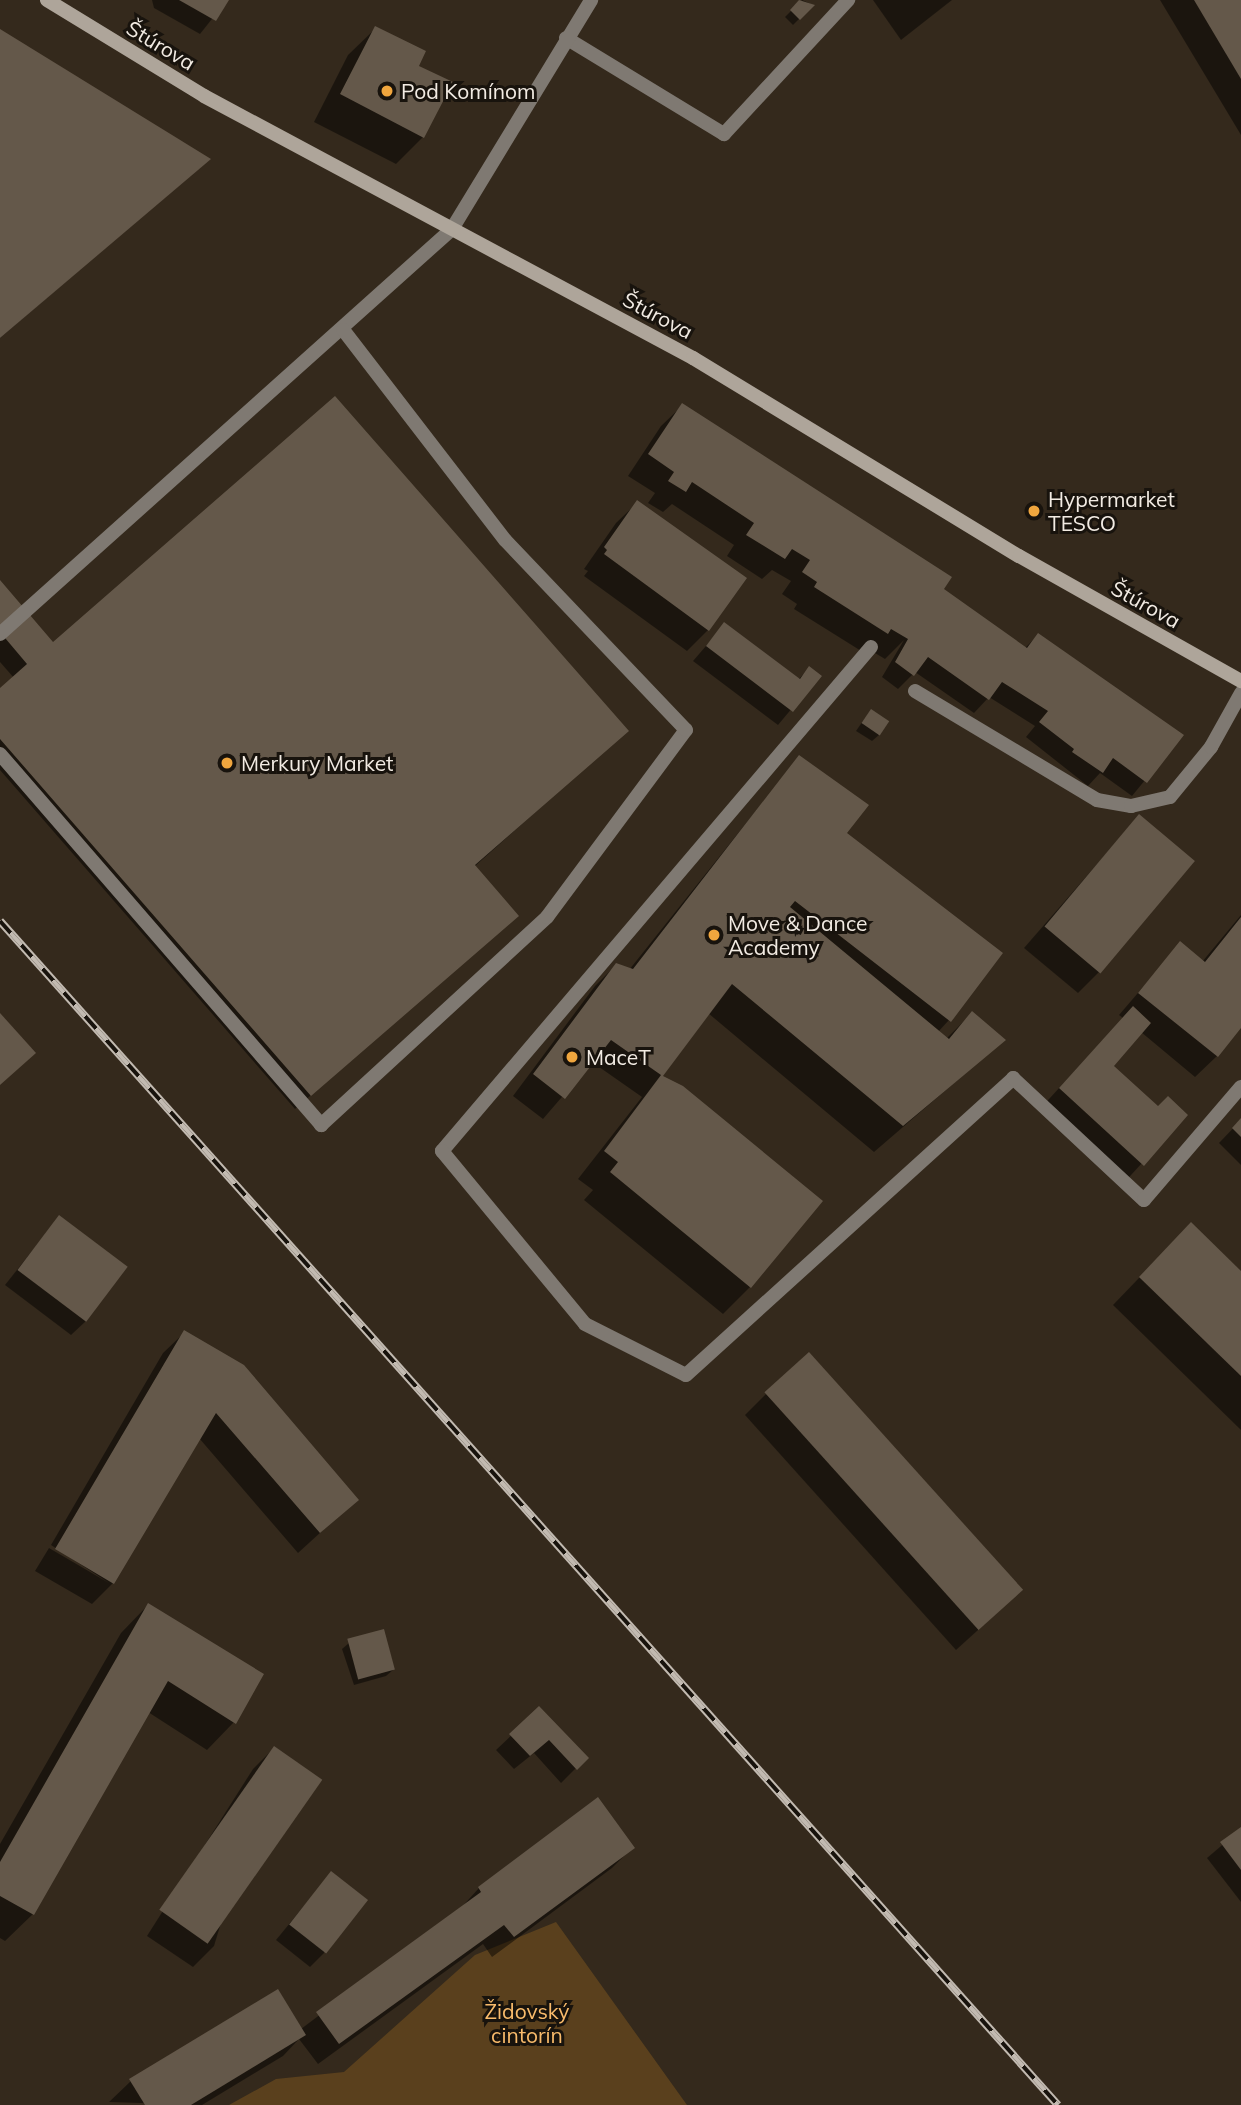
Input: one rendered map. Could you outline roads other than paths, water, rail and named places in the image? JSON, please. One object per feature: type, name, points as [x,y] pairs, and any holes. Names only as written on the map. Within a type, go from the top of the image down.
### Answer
[{"type":"street","name":"Štúrova","points":[[47,0],[204,96],[693,358],[1019,556],[1241,681]]},
{"type":"lane","points":[[0,634],[343,330],[452,229],[590,0]]},
{"type":"lane","points":[[566,38],[724,134],[848,0]]},
{"type":"lane","points":[[0,754],[321,1125],[547,916],[686,730],[505,540],[343,330]]},
{"type":"lane","points":[[871,647],[442,1150],[585,1324],[686,1375],[1013,1078],[1144,1200],[1241,1087]]},
{"type":"lane","points":[[915,691],[1097,800],[1131,806],[1170,797],[1210,747],[1241,693]]},
{"type":"railway","points":[[0,921],[1058,2105]]},
{"type":"place","name":"Pod Komínom","points":[[387,91]]},
{"type":"place","name":"Hypermarket TESCO","points":[[1034,511]]},
{"type":"place","name":"Merkury Market","points":[[227,763]]},
{"type":"place","name":"Move & Dance Academy","points":[[714,935]]},
{"type":"place","name":"MaceT","points":[[572,1057]]},
{"type":"park label","name":"Židovský cintorín","points":[[527,2023]]}]
